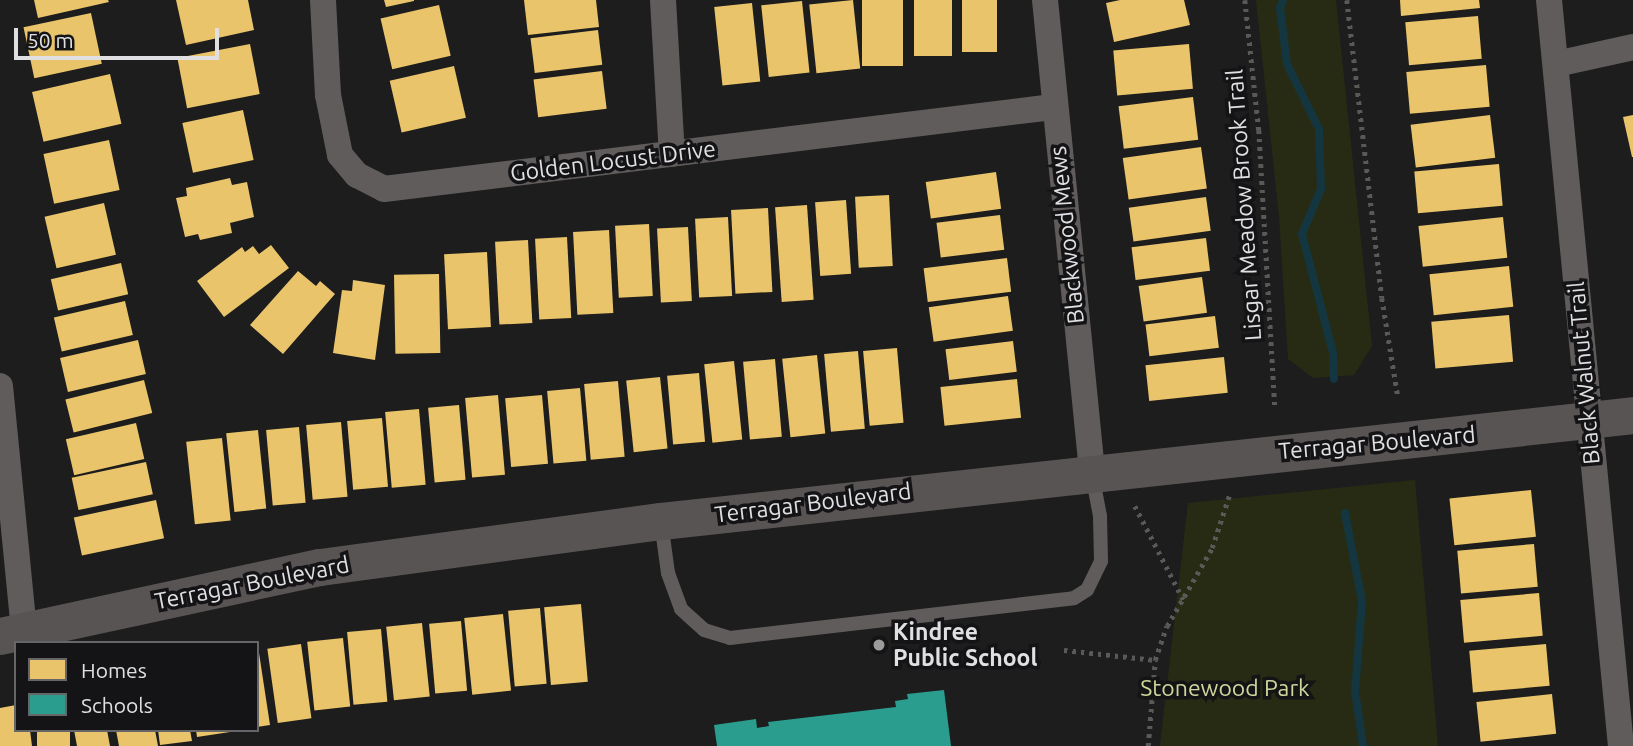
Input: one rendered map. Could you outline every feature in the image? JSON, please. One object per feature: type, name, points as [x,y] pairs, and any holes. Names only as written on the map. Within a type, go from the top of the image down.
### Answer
[{"type":"street","name":"Golden Locust Drive","points":[[323,0],[328,95],[340,155],[357,175],[384,189],[1053,107]]},
{"type":"street","points":[[663,0],[672,154]]},
{"type":"street","name":"Blackwood Mews","points":[[1045,0],[1053,107],[1092,470]]},
{"type":"street","name":"Black Walnut Trail","points":[[1549,0],[1621,746]]},
{"type":"street","points":[[1556,64],[1633,47]]},
{"type":"street","points":[[0,386],[12,633]]},
{"type":"street","name":"Terragar Boulevard","points":[[12,633],[320,567],[661,521],[1092,470],[1633,415]]},
{"type":"lane","points":[[661,521],[668,573],[681,609],[693,622],[718,636],[1074,598],[1087,590],[1101,561],[1100,516],[1092,470]]},
{"type":"path","name":"Lisgar Meadow Brook Trail","points":[[1245,0],[1259,130],[1276,409]]},
{"type":"path","points":[[1347,0],[1382,298],[1398,397]]},
{"type":"path","points":[[1148,746],[1155,660],[1167,626],[1184,601],[1212,548],[1229,496]]},
{"type":"path","points":[[1135,506],[1184,601]]},
{"type":"path","points":[[1064,650],[1155,660]]},
{"type":"green space","points":[[1256,0],[1336,0],[1372,346],[1354,375],[1313,378],[1288,359],[1279,216]]},
{"type":"green space","name":"Stonewood Park","points":[[1415,480],[1438,746],[1160,746],[1188,503]]},
{"type":"building: Homes","points":[[34,0],[108,0],[109,2],[38,18]]},
{"type":"building: Homes","points":[[176,0],[248,0],[254,30],[186,45]]},
{"type":"building: Homes","points":[[384,0],[414,0],[414,1],[386,7]]},
{"type":"building: Homes","points":[[524,0],[596,0],[599,27],[528,35]]},
{"type":"building: Homes","points":[[853,0],[860,69],[816,73],[809,5]]},
{"type":"building: Homes","points":[[862,0],[903,0],[903,66],[862,66]]},
{"type":"building: Homes","points":[[914,0],[952,0],[952,56],[914,56]]},
{"type":"building: Homes","points":[[962,0],[997,0],[997,52],[962,52]]},
{"type":"building: Homes","points":[[1120,0],[1184,0],[1190,25],[1114,42],[1106,3]]},
{"type":"building: Homes","points":[[1400,0],[1479,0],[1480,8],[1401,16]]},
{"type":"building: Homes","points":[[802,1],[810,73],[769,77],[761,5]]},
{"type":"building: Homes","points":[[752,3],[760,82],[722,86],[714,7]]},
{"type":"building: Homes","points":[[439,5],[451,56],[392,69],[381,18]]},
{"type":"building: Homes","points":[[91,13],[102,64],[34,78],[24,27]]},
{"type":"building: Homes","points":[[1478,16],[1482,59],[1409,65],[1405,22]]},
{"type":"building: Homes","points":[[598,30],[602,65],[535,73],[531,38]]},
{"type":"building: Homes","points":[[250,44],[260,94],[187,108],[177,58]]},
{"type":"building: Homes","points":[[1189,44],[1193,89],[1117,95],[1113,51]]},
{"type":"building: Homes","points":[[1486,65],[1490,107],[1410,114],[1406,72]]},
{"type":"building: Homes","points":[[454,66],[466,118],[402,132],[390,81]]},
{"type":"building: Homes","points":[[602,71],[607,109],[538,117],[534,79]]},
{"type":"building: Homes","points":[[110,74],[121,124],[44,142],[32,92]]},
{"type":"building: Homes","points":[[1193,97],[1198,140],[1124,149],[1119,106]]},
{"type":"building: Homes","points":[[243,110],[254,160],[193,173],[182,123]]},
{"type":"building: Homes","points":[[1490,115],[1495,158],[1416,167],[1411,125]]},
{"type":"building: Homes","points":[[1633,115],[1633,157],[1632,157],[1623,117]]},
{"type":"building: Homes","points":[[109,140],[120,190],[54,204],[43,154]]},
{"type":"building: Homes","points":[[1201,147],[1207,189],[1129,200],[1123,158]]},
{"type":"building: Homes","points":[[1499,164],[1503,206],[1418,213],[1414,171]]},
{"type":"building: Homes","points":[[996,172],[1001,209],[931,219],[926,182]]},
{"type":"building: Homes","points":[[230,178],[232,185],[247,182],[254,217],[230,223],[232,233],[200,240],[198,234],[185,237],[176,198],[187,196],[186,188]]},
{"type":"building: Homes","points":[[889,195],[893,266],[859,268],[855,197]]},
{"type":"building: Homes","points":[[1206,197],[1211,231],[1133,242],[1129,208]]},
{"type":"building: Homes","points":[[846,200],[851,274],[820,276],[815,202]]},
{"type":"building: Homes","points":[[104,203],[116,255],[56,268],[45,217]]},
{"type":"building: Homes","points":[[807,205],[814,300],[782,302],[775,207]]},
{"type":"building: Homes","points":[[768,208],[772,292],[735,294],[731,210]]},
{"type":"building: Homes","points":[[1000,215],[1004,250],[941,258],[936,223]]},
{"type":"building: Homes","points":[[728,217],[732,296],[699,298],[695,219]]},
{"type":"building: Homes","points":[[1503,217],[1507,258],[1423,267],[1418,226]]},
{"type":"building: Homes","points":[[649,224],[653,296],[619,298],[615,226]]},
{"type":"building: Homes","points":[[688,227],[692,301],[661,303],[657,229]]},
{"type":"building: Homes","points":[[609,230],[613,313],[577,315],[573,232]]},
{"type":"building: Homes","points":[[567,237],[571,318],[539,320],[535,239]]},
{"type":"building: Homes","points":[[1206,238],[1210,271],[1136,280],[1132,247]]},
{"type":"building: Homes","points":[[528,240],[532,323],[499,325],[495,242]]},
{"type":"building: Homes","points":[[271,245],[289,268],[224,317],[197,281],[242,247],[245,252],[253,246],[259,254]]},
{"type":"building: Homes","points":[[487,252],[491,327],[448,329],[444,254]]},
{"type":"building: Homes","points":[[1007,258],[1011,292],[928,302],[924,268]]},
{"type":"building: Homes","points":[[121,263],[128,294],[58,310],[51,279]]},
{"type":"building: Homes","points":[[1509,266],[1513,307],[1434,315],[1429,274]]},
{"type":"building: Homes","points":[[298,271],[316,286],[320,281],[335,294],[283,354],[250,325]]},
{"type":"building: Homes","points":[[439,274],[440,353],[395,354],[394,275]]},
{"type":"building: Homes","points":[[1202,277],[1207,313],[1144,322],[1139,286]]},
{"type":"building: Homes","points":[[353,280],[385,285],[375,360],[333,353],[342,290],[352,291]]},
{"type":"building: Homes","points":[[1008,296],[1013,331],[934,342],[929,307]]},
{"type":"building: Homes","points":[[125,301],[133,335],[62,352],[54,317]]},
{"type":"building: Homes","points":[[1509,315],[1513,362],[1435,369],[1431,322]]},
{"type":"building: Homes","points":[[1215,316],[1219,348],[1149,356],[1146,325]]},
{"type":"building: Homes","points":[[138,340],[146,374],[68,392],[60,358]]},
{"type":"building: Homes","points":[[1013,341],[1017,372],[949,380],[946,349]]},
{"type":"building: Homes","points":[[897,348],[904,423],[870,426],[863,351]]},
{"type":"building: Homes","points":[[858,351],[865,429],[831,432],[824,354]]},
{"type":"building: Homes","points":[[817,355],[825,434],[790,437],[782,359]]},
{"type":"building: Homes","points":[[1224,357],[1228,393],[1149,401],[1145,365]]},
{"type":"building: Homes","points":[[775,359],[782,437],[750,439],[743,362]]},
{"type":"building: Homes","points":[[734,361],[742,440],[712,443],[704,364]]},
{"type":"building: Homes","points":[[699,373],[705,442],[673,445],[667,376]]},
{"type":"building: Homes","points":[[660,377],[668,449],[634,452],[626,381]]},
{"type":"building: Homes","points":[[1017,379],[1021,418],[944,426],[940,387]]},
{"type":"building: Homes","points":[[144,380],[152,413],[74,433],[65,400]]},
{"type":"building: Homes","points":[[618,381],[625,457],[591,460],[584,384]]},
{"type":"building: Homes","points":[[580,388],[586,461],[553,464],[547,391]]},
{"type":"building: Homes","points":[[498,395],[505,475],[472,478],[465,398]]},
{"type":"building: Homes","points":[[542,395],[548,464],[511,467],[505,398]]},
{"type":"building: Homes","points":[[459,405],[466,480],[435,482],[428,408]]},
{"type":"building: Homes","points":[[419,409],[426,485],[392,488],[385,412]]},
{"type":"building: Homes","points":[[382,418],[388,487],[353,490],[347,421]]},
{"type":"building: Homes","points":[[341,422],[348,497],[313,500],[306,425]]},
{"type":"building: Homes","points":[[136,423],[144,459],[74,475],[66,439]]},
{"type":"building: Homes","points":[[299,427],[306,503],[273,506],[266,430]]},
{"type":"building: Homes","points":[[258,430],[266,509],[234,512],[226,433]]},
{"type":"building: Homes","points":[[222,438],[231,521],[195,524],[186,442]]},
{"type":"building: Homes","points":[[146,462],[153,494],[79,510],[72,478]]},
{"type":"building: Homes","points":[[1531,490],[1536,537],[1454,545],[1449,499]]},
{"type":"building: Homes","points":[[156,500],[164,538],[82,556],[74,517]]},
{"type":"building: Homes","points":[[1534,544],[1538,587],[1461,594],[1457,551]]},
{"type":"building: Homes","points":[[1539,593],[1543,636],[1464,643],[1460,600]]},
{"type":"building: Homes","points":[[581,604],[588,682],[551,685],[544,607]]},
{"type":"building: Homes","points":[[540,608],[547,684],[515,686],[508,611]]},
{"type":"building: Homes","points":[[503,614],[511,691],[472,695],[464,618]]},
{"type":"building: Homes","points":[[461,621],[467,691],[435,694],[429,624]]},
{"type":"building: Homes","points":[[422,623],[430,697],[394,700],[386,627]]},
{"type":"building: Homes","points":[[381,629],[387,702],[353,705],[347,632]]},
{"type":"building: Homes","points":[[343,638],[350,707],[314,710],[307,642]]},
{"type":"building: Homes","points":[[301,644],[311,718],[278,723],[267,649]]},
{"type":"building: Homes","points":[[1546,644],[1550,686],[1473,693],[1469,651]]},
{"type":"building: Homes","points":[[259,653],[270,725],[259,727]]},
{"type":"building: Homes","points":[[1552,694],[1556,734],[1481,742],[1476,702]]},
{"type":"building: Homes","points":[[14,705],[14,732],[30,732],[32,746],[0,746],[0,708]]},
{"type":"building: Homes","points":[[37,732],[70,732],[70,746],[37,746]]},
{"type":"building: Homes","points":[[74,732],[107,732],[110,746],[77,746]]},
{"type":"building: Homes","points":[[116,732],[155,732],[158,746],[119,746]]},
{"type":"building: Homes","points":[[158,732],[190,732],[192,741],[160,745]]},
{"type":"building: Homes","points":[[196,732],[230,732],[197,737]]},
{"type":"building: Schools","points":[[944,690],[951,746],[717,746],[714,725],[756,719],[757,728],[769,726],[768,722],[896,707],[895,701],[908,699],[907,694]]},
{"type":"waterway","points":[[1283,0],[1280,8],[1287,64],[1319,129],[1321,189],[1302,234],[1333,353],[1334,379]]},
{"type":"waterway","points":[[1345,513],[1362,601],[1355,691],[1363,746]]},
{"type":"place","name":"Kindree Public School","points":[[879,645]]}]
